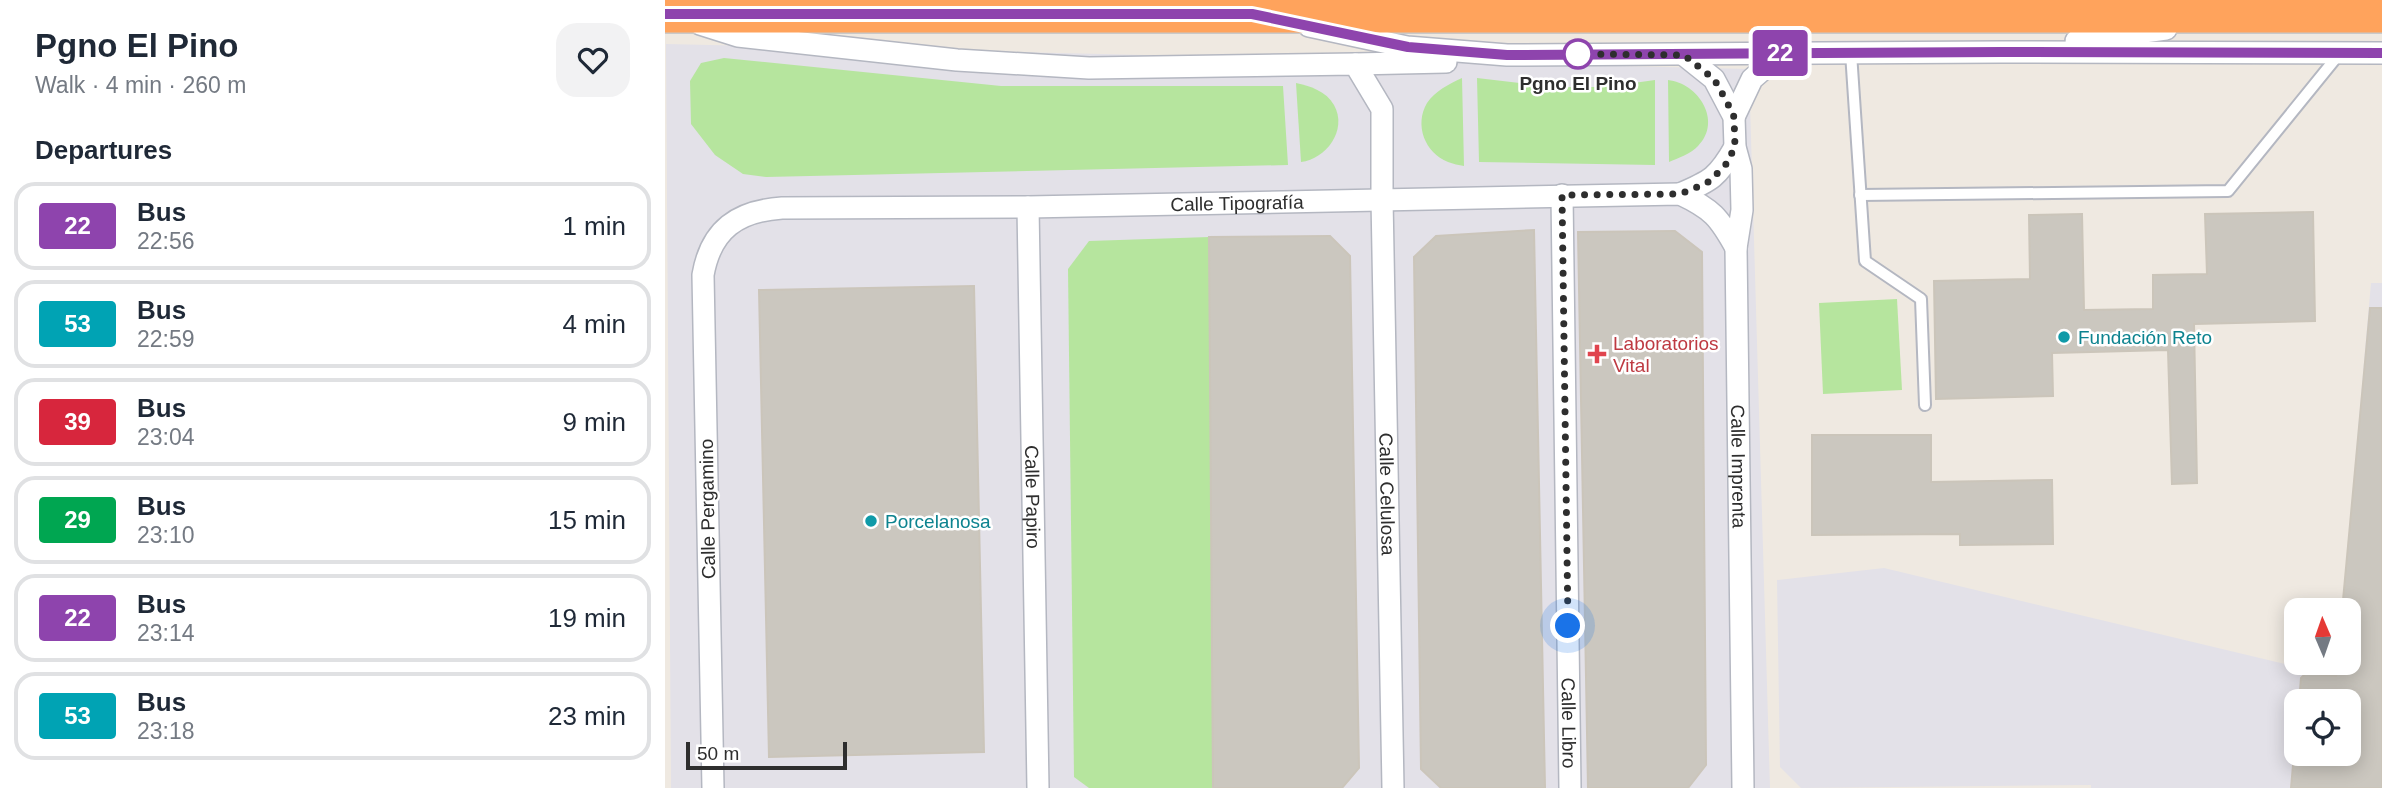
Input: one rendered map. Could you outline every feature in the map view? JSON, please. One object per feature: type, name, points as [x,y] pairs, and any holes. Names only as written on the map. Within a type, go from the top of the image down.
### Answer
[{"type":"highway","points":[[668,14],[2382,14]]},
{"type":"street","points":[[2001,52],[2277,13]]},
{"type":"street","points":[[668,14],[738,36],[957,60],[1089,68],[1445,62],[1507,55]]},
{"type":"street","points":[[1252,14],[1408,47],[1507,55],[2382,53]]},
{"type":"street","name":"Calle Imprenta","points":[[1734,117],[1752,79],[1782,53]]},
{"type":"street","name":"Calle Imprenta","points":[[1684,55],[1714,79],[1734,117],[1735,147],[1741,169],[1742,210],[1737,247],[1743,788]]},
{"type":"street","name":"Calle Celulosa","points":[[1355,64],[1382,109],[1393,788]]},
{"type":"street","points":[[1680,194],[1707,183],[1725,166],[1735,147]]},
{"type":"street","name":"Calle Tipografía","points":[[720,233],[740,217],[764,209],[1028,207],[1680,194],[1703,205],[1722,221],[1737,247]]},
{"type":"street","name":"Calle Libro","points":[[1562,195],[1570,788]]},
{"type":"street","name":"Calle Papiro","points":[[1028,207],[1038,788]]},
{"type":"street","name":"Calle Pergamino","points":[[713,788],[702,275],[709,252],[720,233]]},
{"type":"lane","points":[[1851,53],[1865,261],[1921,299],[1925,405]]},
{"type":"lane","points":[[1860,195],[2228,191],[2340,53]]},
{"type":"shaded area","points":[[666,44],[1749,69],[1770,788],[671,788]]},
{"type":"shaded area","points":[[2371,283],[2382,283],[2382,788],[2091,788],[2091,785],[1801,788],[1780,767],[1777,580],[1884,568],[2284,664],[2284,676],[2361,676],[2361,598],[2343,598]]},
{"type":"green space","points":[[724,58],[1001,86],[1283,86],[1288,165],[766,177],[743,174],[715,155],[691,124],[690,81],[701,63]]},
{"type":"green space","points":[[1462,78],[1464,166],[1448,162],[1433,152],[1422,129],[1423,111],[1430,99]]},
{"type":"green space","points":[[1477,78],[1554,87],[1605,87],[1655,80],[1655,165],[1479,162]]},
{"type":"green space","points":[[1668,80],[1689,88],[1697,96],[1704,105],[1708,126],[1705,136],[1695,149],[1669,162]]},
{"type":"green space","points":[[1296,83],[1327,96],[1338,115],[1332,142],[1319,155],[1301,162]]},
{"type":"green space","points":[[1209,237],[1213,788],[1089,788],[1074,777],[1068,269],[1089,241]]},
{"type":"green space","points":[[1897,299],[1902,390],[1823,394],[1819,303]]},
{"type":"building","name":"Fundación Reto","points":[[2313,212],[2315,321],[2194,324],[2197,483],[2172,484],[2168,350],[2052,353],[2053,396],[1936,399],[1934,281],[2030,279],[2029,215],[2082,214],[2084,310],[2153,309],[2153,275],[2207,274],[2205,214]]},
{"type":"building","points":[[1534,230],[1545,788],[1441,788],[1421,769],[1414,257],[1436,236]]},
{"type":"building","points":[[1675,231],[1702,252],[1706,765],[1688,788],[1588,788],[1578,232]]},
{"type":"building","points":[[1330,236],[1350,256],[1359,768],[1342,788],[1213,788],[1209,237]]},
{"type":"building","name":"Porcelanosa","points":[[974,286],[984,752],[769,757],[759,290]]},
{"type":"building","points":[[2370,308],[2382,308],[2382,788],[2291,788],[2293,766],[2361,766],[2361,689],[2300,689],[2303,676],[2361,676],[2361,598],[2343,598]]},
{"type":"building","points":[[1812,435],[1931,435],[1931,482],[2052,480],[2053,544],[1960,545],[1960,534],[1812,535]]},
{"type":"bus line","name":"22","points":[[665,14],[1252,14],[1408,47],[1507,55],[2382,53]]},
{"type":"place","name":"Pgno El Pino","points":[[1578,54]]},
{"type":"place","name":"Fundación Reto","points":[[2064,337]]},
{"type":"place","name":"Laboratorios Vital","points":[[1597,354]]},
{"type":"place","name":"Porcelanosa","points":[[871,521]]},
{"type":"route","points":[[1568,626],[1562,195],[1680,194],[1707,183],[1725,166],[1735,147],[1734,117],[1727,102],[1714,79],[1684,55],[1578,54]]}]
